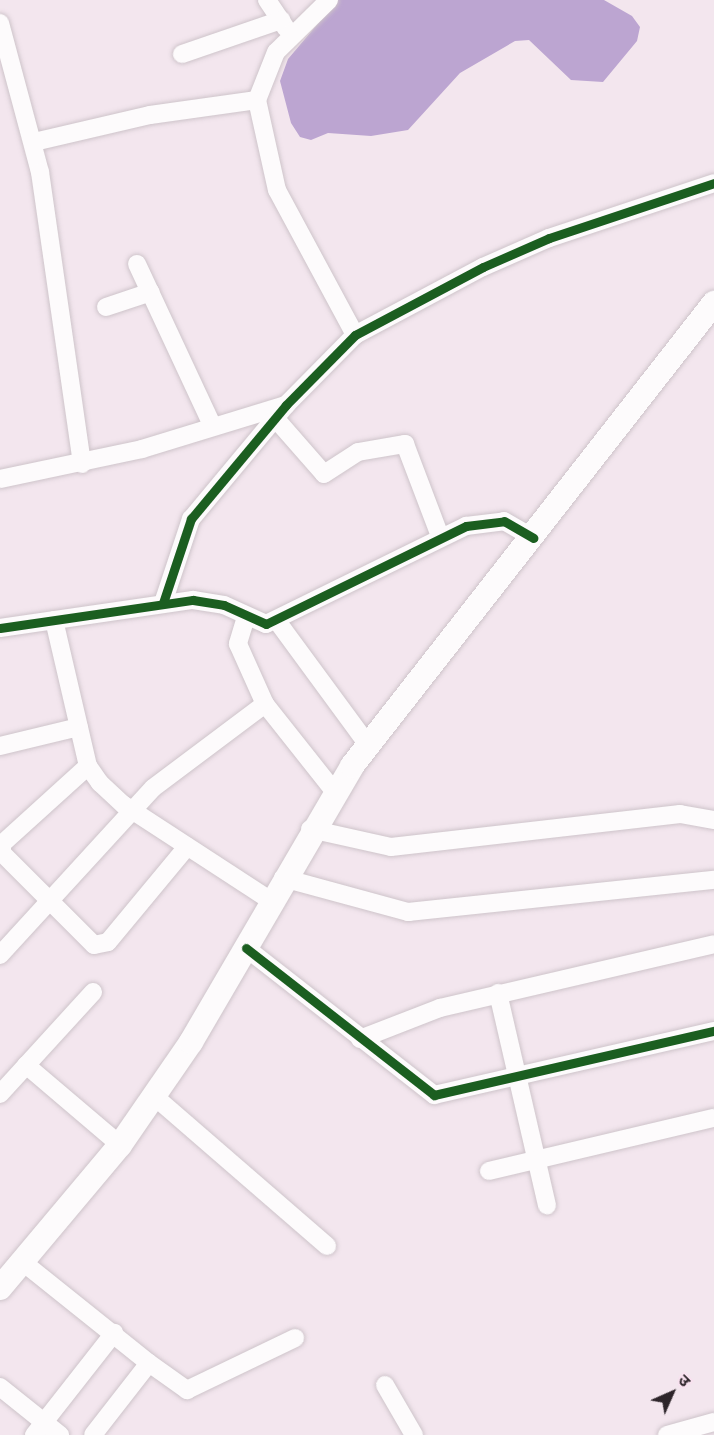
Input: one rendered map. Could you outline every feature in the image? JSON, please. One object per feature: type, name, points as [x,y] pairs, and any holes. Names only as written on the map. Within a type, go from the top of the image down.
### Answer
[{"type":"main road","points":[[0,1288],[24,1263],[120,1145],[154,1096],[246,948],[270,900],[334,791],[714,303]]},
{"type":"street","points":[[267,0],[286,27]]},
{"type":"street","points":[[182,54],[286,27],[329,0]]},
{"type":"street","points":[[0,23],[34,142],[61,287],[82,464]]},
{"type":"street","points":[[286,27],[257,100],[278,190],[355,335]]},
{"type":"street","points":[[34,142],[150,115],[257,100]]},
{"type":"street","points":[[163,603],[191,519],[281,412],[355,335],[483,267],[549,238],[714,183]]},
{"type":"street","points":[[137,264],[212,425]]},
{"type":"street","points":[[106,308],[151,292]]},
{"type":"street","points":[[1,473],[82,464],[212,425],[281,412]]},
{"type":"street","points":[[281,412],[324,474],[358,452],[405,444],[440,536]]},
{"type":"street","points":[[0,628],[163,603],[211,601],[246,617],[277,621],[313,597],[440,536],[504,521],[533,538]]},
{"type":"street","points":[[246,617],[238,644],[265,704],[334,791]]},
{"type":"street","points":[[54,620],[88,766],[134,811],[270,900]]},
{"type":"street","points":[[277,621],[368,745]]},
{"type":"street","points":[[0,955],[134,811],[187,758],[265,704]]},
{"type":"street","points":[[0,746],[78,727]]},
{"type":"street","points":[[88,766],[3,844],[1,852],[50,903],[102,946],[187,847]]},
{"type":"street","points":[[310,829],[391,847],[680,814],[714,820]]},
{"type":"street","points":[[283,878],[408,912],[714,880]]},
{"type":"street","points":[[360,1039],[440,1008],[714,944]]},
{"type":"street","points":[[246,948],[434,1095],[714,1031]]},
{"type":"street","points":[[0,1094],[93,992]]},
{"type":"street","points":[[498,993],[515,1076],[547,1205]]},
{"type":"street","points":[[26,1065],[120,1145]]},
{"type":"street","points":[[154,1096],[327,1246]]},
{"type":"street","points":[[489,1171],[714,1118]]},
{"type":"street","points":[[24,1263],[149,1363],[187,1390],[295,1338]]},
{"type":"street","points":[[39,1428],[114,1333]]},
{"type":"street","points":[[93,1435],[149,1363]]},
{"type":"street","points":[[385,1385],[414,1435]]},
{"type":"street","points":[[0,1387],[39,1428],[60,1435]]},
{"type":"street","points":[[667,1435],[714,1422]]},
{"type":"shaded area","points":[[338,0],[604,0],[632,16],[640,27],[637,41],[603,82],[571,80],[529,40],[515,41],[460,73],[408,130],[371,136],[328,133],[311,140],[300,137],[291,123],[280,81],[288,59]]},
{"type":"cycle path","points":[[163,603],[191,519],[286,405],[355,335],[483,267],[549,238],[714,183]]},
{"type":"cycle path","points":[[0,628],[193,600],[224,605],[266,624],[466,526],[504,521],[533,538]]},
{"type":"cycle path","points":[[246,948],[434,1095],[714,1031]]}]
